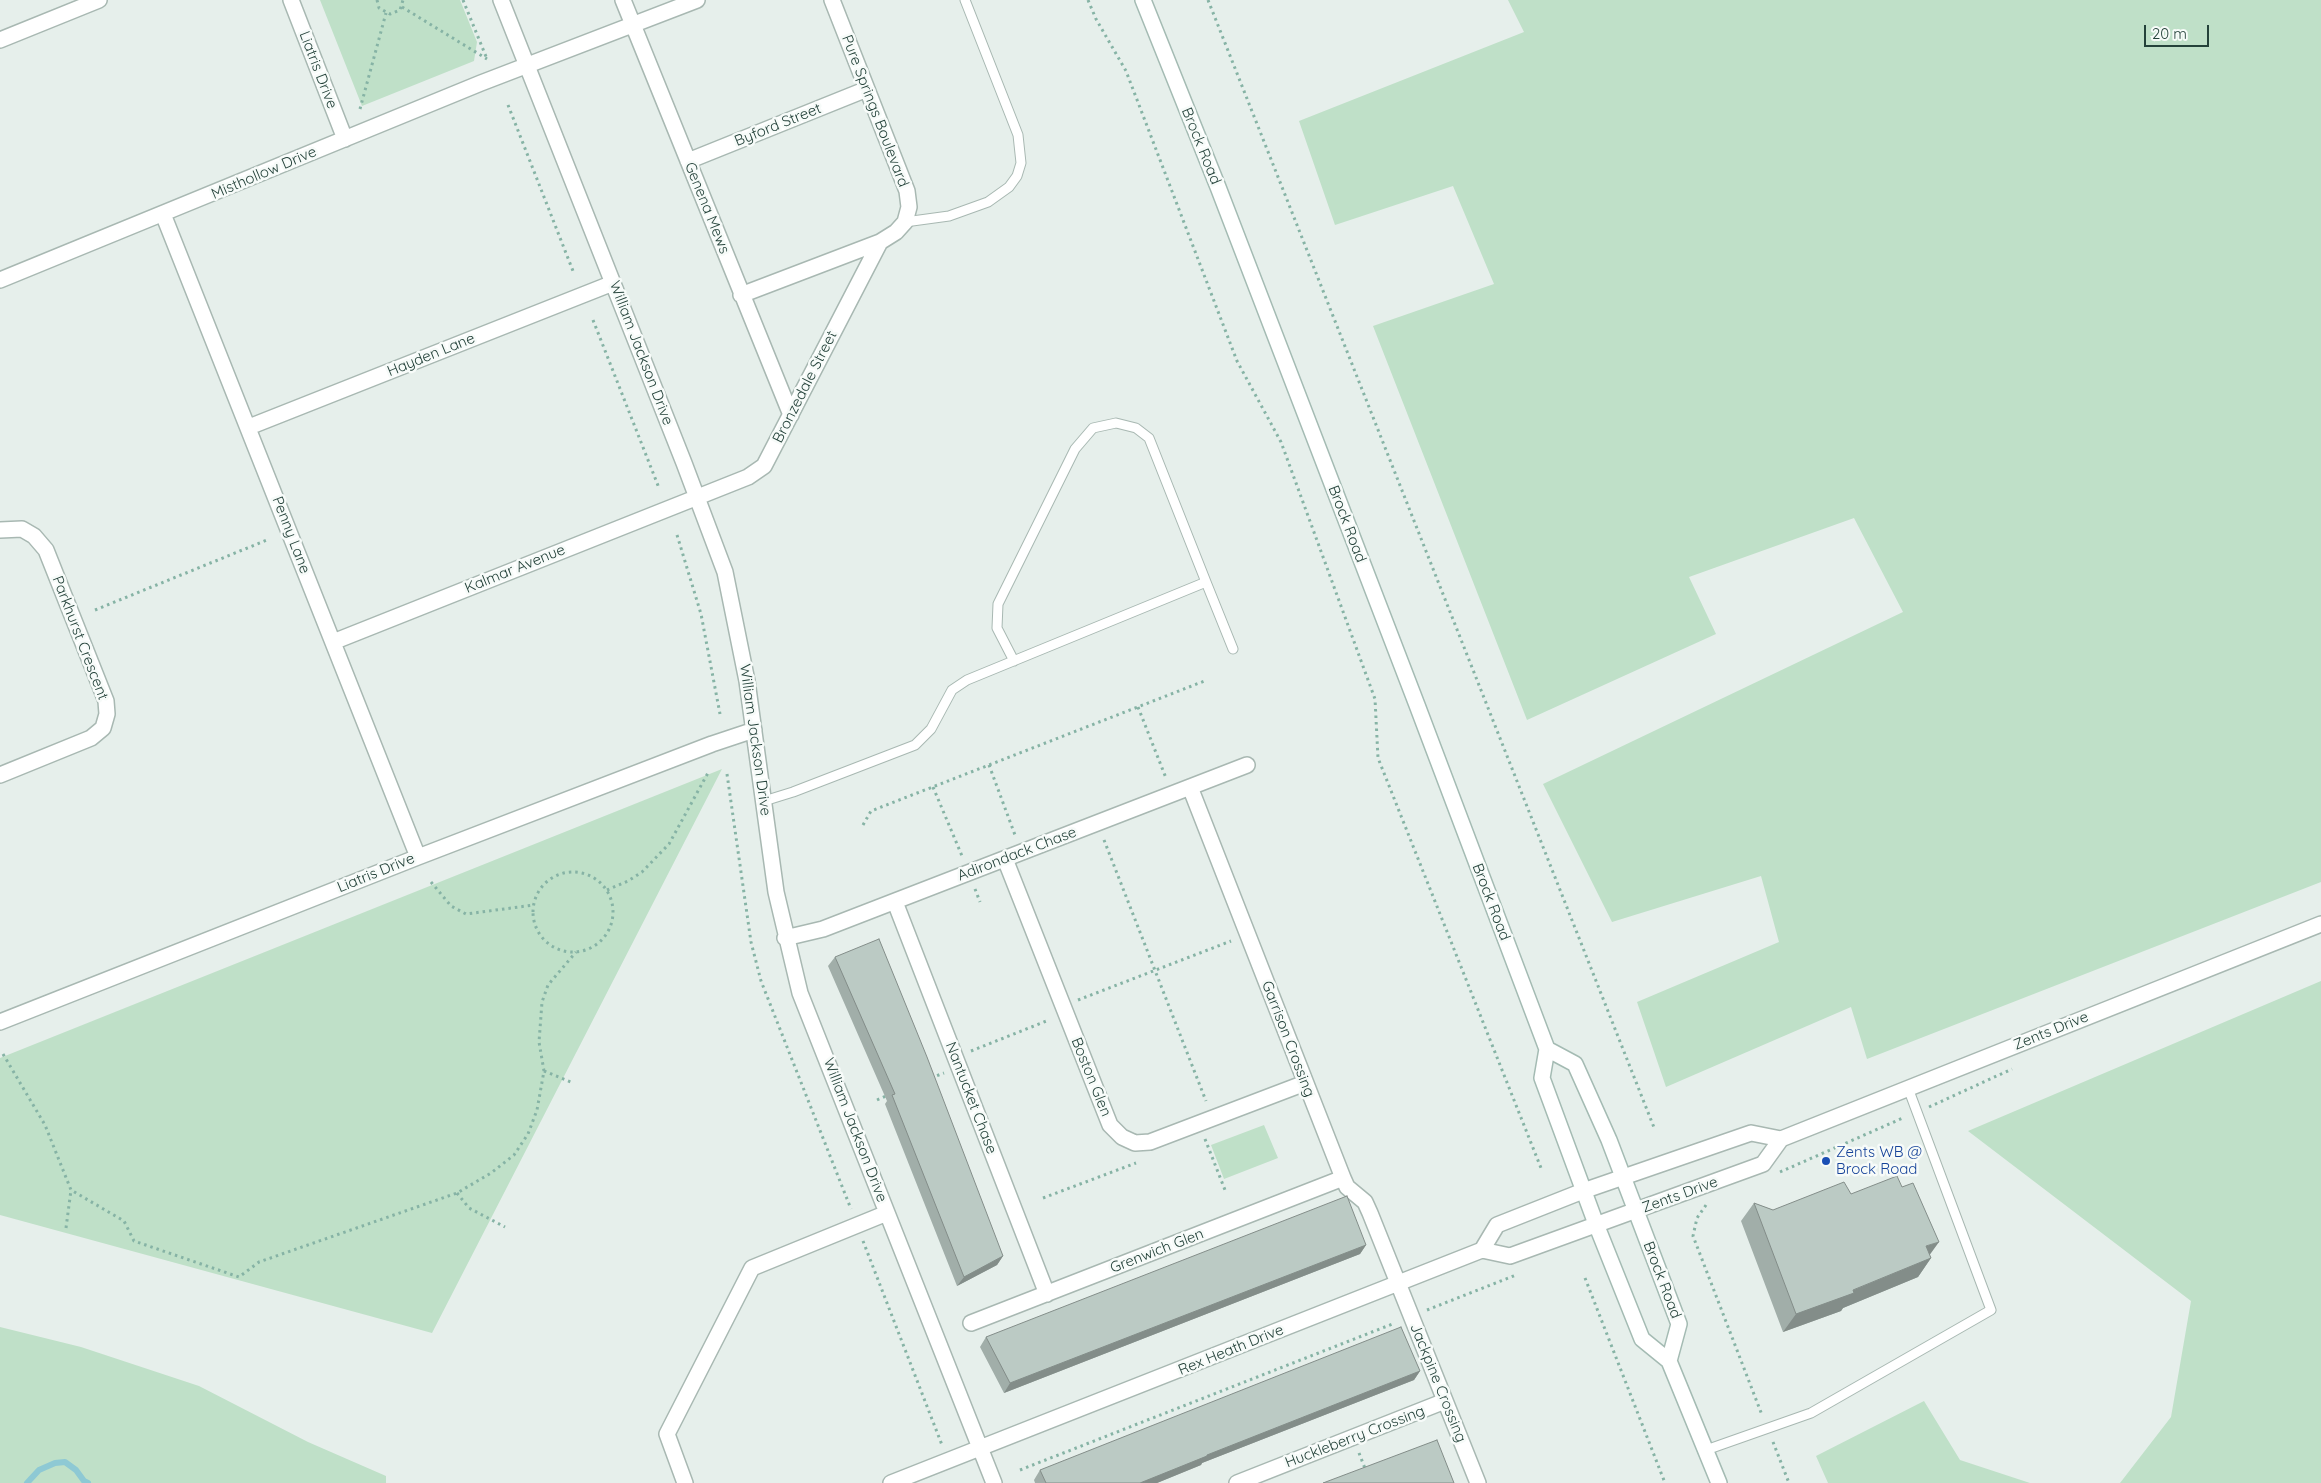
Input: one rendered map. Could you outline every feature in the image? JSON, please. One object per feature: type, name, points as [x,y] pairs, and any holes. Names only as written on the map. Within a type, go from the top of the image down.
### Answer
[{"type":"street","points":[[0,40],[99,0]]},
{"type":"street","name":"Liatris Drive","points":[[291,0],[345,139]]},
{"type":"street","name":"William Jackson Drive","points":[[501,0],[697,496],[724,572],[748,682],[776,892],[785,938],[800,993],[994,1483]]},
{"type":"street","name":"Genena Mews","points":[[623,0],[791,415]]},
{"type":"street","points":[[528,66],[697,0]]},
{"type":"street","name":"Pure Springs Boulevard","points":[[832,0],[908,191],[909,207],[905,222]]},
{"type":"street","name":"Brock Road","points":[[1143,0],[1221,196],[1547,1049],[1575,1064],[1637,1210],[1650,1252],[1679,1324],[1669,1361]]},
{"type":"street","name":"Misthollow Drive","points":[[0,280],[481,83],[528,66]]},
{"type":"street","name":"Byford Street","points":[[688,161],[867,89]]},
{"type":"street","name":"Penny Lane","points":[[163,214],[418,857]]},
{"type":"street","points":[[742,295],[880,242],[896,232],[905,222]]},
{"type":"street","name":"Bronzedale Street","points":[[697,496],[748,477],[764,466],[880,242]]},
{"type":"street","name":"Hayden Lane","points":[[249,427],[613,283]]},
{"type":"street","name":"Kalmar Avenue","points":[[333,642],[697,496]]},
{"type":"street","name":"Parkhurst Crescent","points":[[0,530],[22,529],[34,536],[46,550],[106,701],[106,714],[103,728],[91,738],[0,775]]},
{"type":"street","name":"Liatris Drive","points":[[0,1022],[418,857],[712,744],[754,730]]},
{"type":"street","name":"Adirondack Chase","points":[[785,938],[823,929],[1247,765]]},
{"type":"street","name":"Garrison Crossing","points":[[1190,787],[1343,1178],[1347,1187],[1365,1202],[1398,1284]]},
{"type":"street","name":"Boston Glen","points":[[1005,859],[1110,1125],[1122,1137],[1135,1143],[1150,1142],[1305,1083]]},
{"type":"street","name":"Nantucket Chase","points":[[895,902],[1047,1294]]},
{"type":"street","name":"Zents Drive","points":[[1596,1224],[1762,1164],[1781,1139],[2321,924]]},
{"type":"street","points":[[1547,1049],[1542,1078],[1596,1224],[1642,1339],[1669,1361],[1719,1483]]},
{"type":"street","points":[[1596,1224],[1510,1256],[1482,1250],[1497,1225],[1623,1176],[1751,1132],[1781,1139]]},
{"type":"street","name":"Grenwich Glen","points":[[971,1323],[1343,1178]]},
{"type":"street","points":[[685,1483],[667,1434],[752,1268],[887,1213]]},
{"type":"street","name":"Rex Heath Drive","points":[[891,1483],[1482,1250]]},
{"type":"street","name":"Jackpine Crossing","points":[[1398,1284],[1478,1483]]},
{"type":"street","name":"Huckleberry Crossing","points":[[1237,1483],[1261,1479],[1353,1437],[1445,1401]]},
{"type":"lane","points":[[905,222],[949,216],[988,202],[1010,186],[1017,176],[1022,163],[1018,135],[965,0]]},
{"type":"lane","points":[[1014,661],[997,628],[998,604],[1075,449],[1093,428],[1116,423],[1136,428],[1149,438],[1233,649]]},
{"type":"lane","points":[[764,801],[793,792],[916,745],[931,729],[952,690],[967,680],[1206,582]]},
{"type":"lane","points":[[1706,1450],[1812,1413],[1991,1310],[1908,1088]]},
{"type":"path","points":[[377,0],[379,8],[386,14]]},
{"type":"path","points":[[386,14],[397,12],[402,6],[403,0]]},
{"type":"path","points":[[402,6],[487,59],[464,0]]},
{"type":"path","points":[[1088,0],[1096,19],[1126,71],[1237,361],[1280,442],[1375,699],[1378,758],[1541,1168]]},
{"type":"path","points":[[1208,0],[1655,1130]]},
{"type":"path","points":[[360,109],[386,14]]},
{"type":"path","points":[[508,105],[573,271]]},
{"type":"path","points":[[593,320],[659,488]]},
{"type":"path","points":[[677,535],[701,614],[720,714]]},
{"type":"path","points":[[95,610],[267,540]]},
{"type":"path","points":[[864,825],[871,811],[1207,680]]},
{"type":"path","points":[[1138,707],[1167,779]]},
{"type":"path","points":[[989,765],[1017,838]]},
{"type":"path","points":[[608,890],[642,872],[669,844],[709,771]]},
{"type":"path","points":[[727,774],[751,942],[761,981],[948,1461]]},
{"type":"path","points":[[933,787],[964,861]]},
{"type":"path","points":[[1096,823],[1156,970],[1208,1106]]},
{"type":"path","points":[[572,872],[586,874],[598,880],[608,890],[612,903],[613,917],[609,930],[601,941],[589,948],[576,952],[553,946],[537,929],[534,905],[538,892],[547,882],[559,874],[572,872]]},
{"type":"path","points":[[431,882],[451,906],[466,914],[534,905]]},
{"type":"path","points":[[974,884],[980,902]]},
{"type":"path","points":[[1075,1001],[1248,935]]},
{"type":"path","points":[[71,1190],[124,1221],[134,1240],[239,1277],[259,1262],[457,1193],[491,1173],[514,1155],[528,1134],[537,1110],[544,1071],[540,1042],[542,1002],[548,985],[576,952]]},
{"type":"path","points":[[966,1053],[1055,1018]]},
{"type":"path","points":[[3,1054],[45,1125],[71,1190],[66,1228]]},
{"type":"path","points":[[1773,1175],[2013,1069]]},
{"type":"path","points":[[544,1071],[573,1083]]},
{"type":"path","points":[[929,1079],[946,1072]]},
{"type":"path","points":[[877,1100],[894,1093]]},
{"type":"path","points":[[1203,1136],[1225,1190]]},
{"type":"path","points":[[457,1193],[469,1208],[505,1227]]},
{"type":"path","points":[[1712,1202],[1706,1205],[1697,1218],[1693,1236],[1789,1483]]},
{"type":"path","points":[[1020,1470],[1520,1273]]},
{"type":"path","points":[[1585,1278],[1665,1483]]},
{"type":"path","points":[[1353,1437],[1368,1475]]},
{"type":"green space","points":[[320,0],[460,0],[477,42],[474,61],[362,106]]},
{"type":"green space","points":[[1508,0],[2321,0],[2321,882],[1867,1059],[1851,1007],[1666,1087],[1637,1002],[1779,942],[1761,876],[1612,922],[1543,784],[1903,612],[1854,518],[1689,577],[1716,634],[1527,720],[1373,326],[1494,284],[1453,186],[1335,225],[1299,121],[1524,32]]},
{"type":"green space","points":[[722,769],[432,1333],[0,1215],[0,1058]]},
{"type":"green space","points":[[2321,981],[2321,1483],[2120,1483],[2171,1417],[2191,1301],[1968,1131]]},
{"type":"green space","points":[[1264,1125],[1278,1158],[1224,1179],[1211,1145]]},
{"type":"green space","points":[[0,1327],[81,1347],[199,1386],[308,1442],[386,1476],[386,1483],[0,1483]]},
{"type":"green space","points":[[1924,1401],[1960,1460],[2030,1483],[1828,1483],[1816,1456]]},
{"type":"building","points":[[879,939],[927,1057],[1003,1256],[964,1277],[892,1095],[895,1094],[835,957]]},
{"type":"building","points":[[1897,1176],[1902,1187],[1913,1183],[1939,1242],[1926,1246],[1931,1258],[1853,1290],[1854,1293],[1796,1314],[1754,1203],[1773,1210],[1844,1182],[1851,1194]]},
{"type":"building","points":[[1347,1196],[1366,1245],[1010,1383],[986,1337]]},
{"type":"building","points":[[1401,1327],[1420,1371],[1140,1483],[1046,1483],[1040,1470]]},
{"type":"building","points":[[1437,1440],[1454,1483],[1323,1483]]},
{"type":"waterway","points":[[27,1483],[39,1470],[55,1463],[65,1462],[76,1470],[84,1481],[88,1483]]},
{"type":"place","name":"Zents WB @ Brock Road","points":[[1826,1161]]}]
